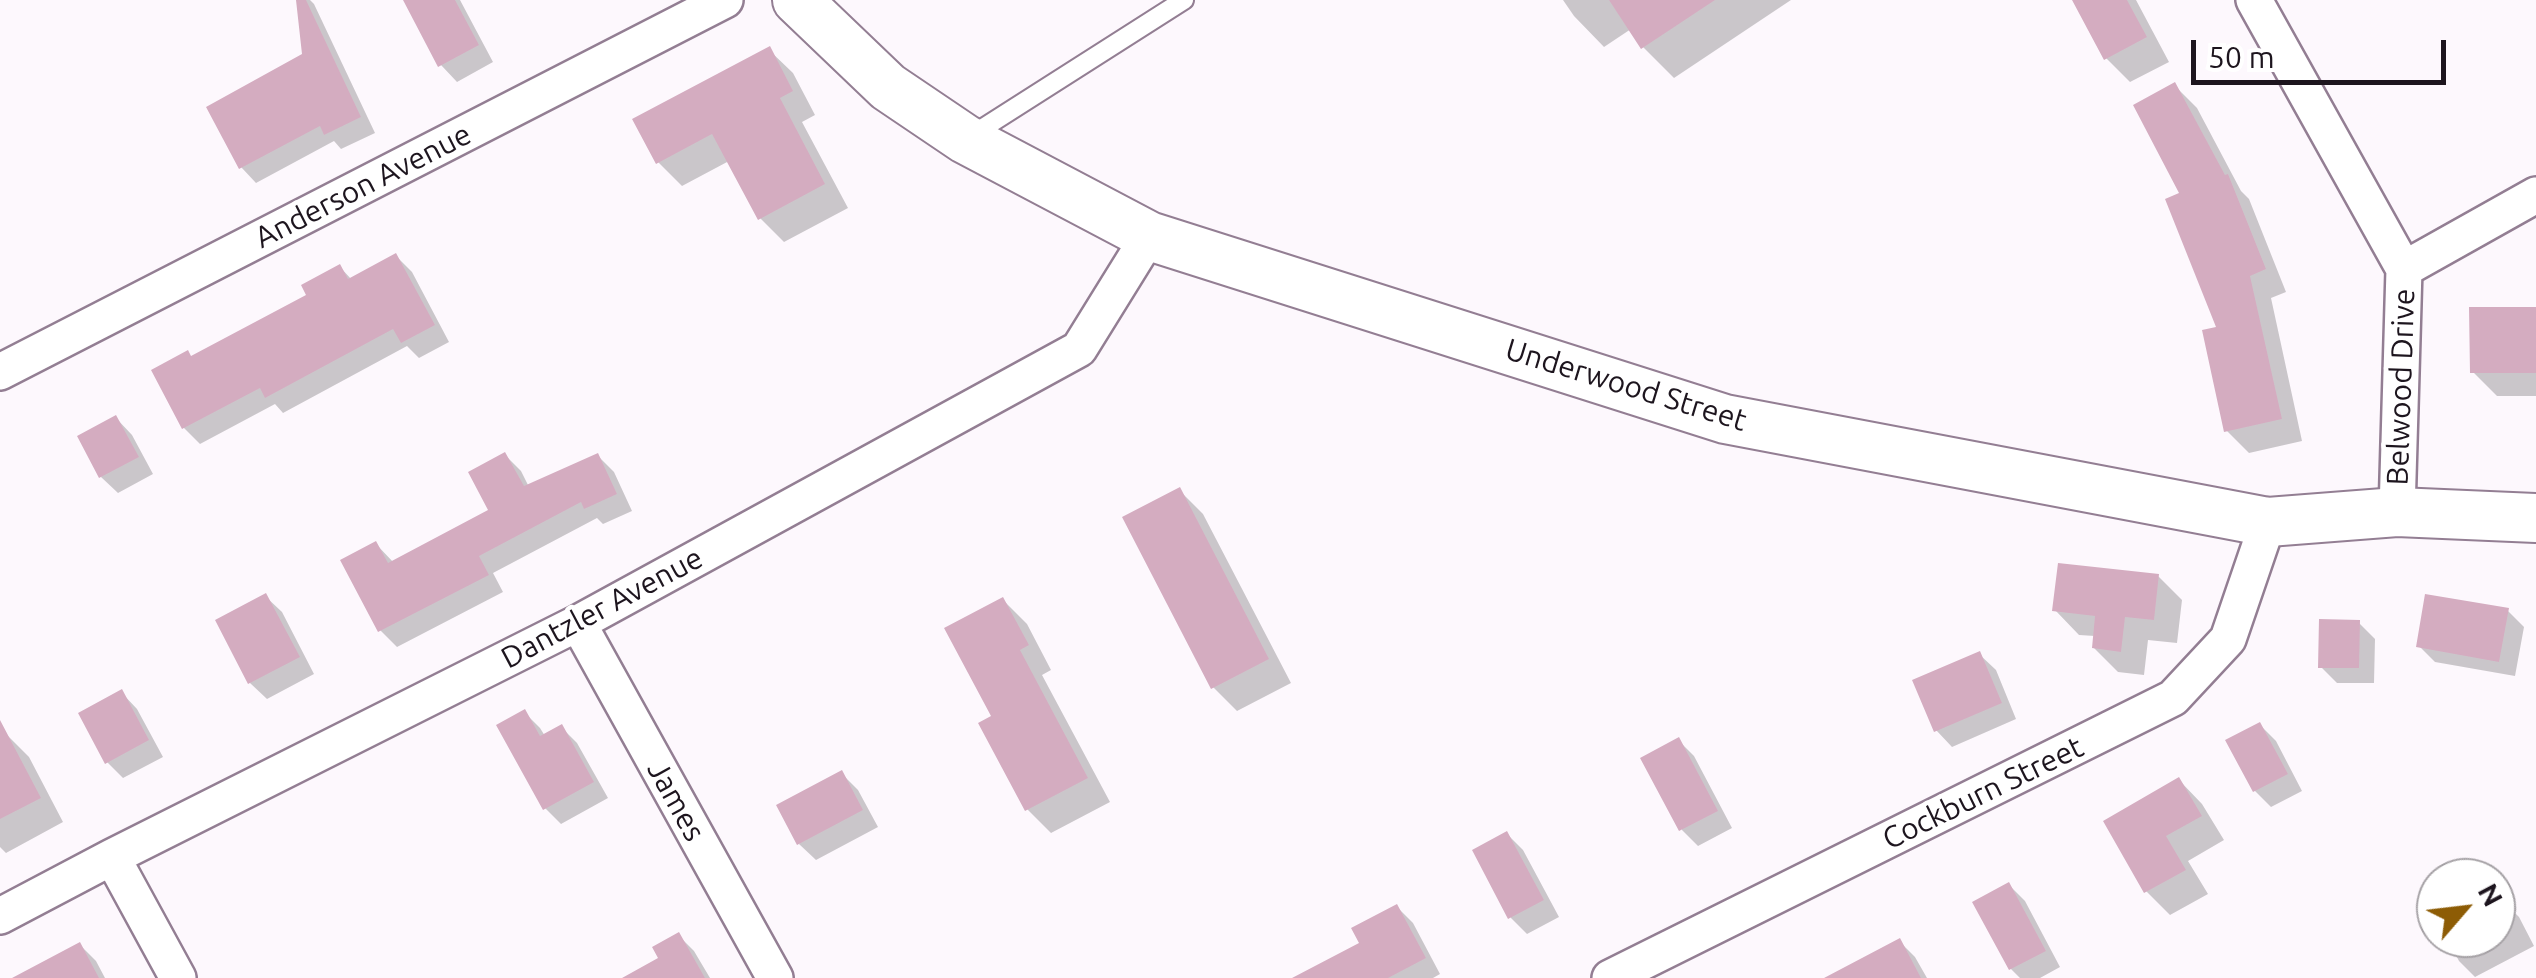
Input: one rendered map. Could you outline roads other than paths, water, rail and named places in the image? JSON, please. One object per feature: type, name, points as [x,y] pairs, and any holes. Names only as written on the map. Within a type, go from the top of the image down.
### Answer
[{"type":"street","name":"Anderson Avenue","points":[[0,372],[725,0]]},
{"type":"street","name":"Underwood Street","points":[[798,0],[888,87],[964,139],[1149,236],[1725,420],[2268,522],[2397,512],[2536,518]]},
{"type":"street","name":"Belwood Drive","points":[[2254,0],[2404,269],[2397,512]]},
{"type":"street","points":[[2404,269],[2536,195]]},
{"type":"street","name":"Dantzler Avenue","points":[[0,916],[578,624],[1079,349],[1149,236]]},
{"type":"street","name":"Cockburn Street","points":[[1610,978],[2173,698],[2228,638],[2268,522]]},
{"type":"street","name":"James","points":[[578,624],[775,978]]},
{"type":"street","points":[[112,857],[178,978]]},
{"type":"lane","points":[[964,139],[1184,0]]}]
